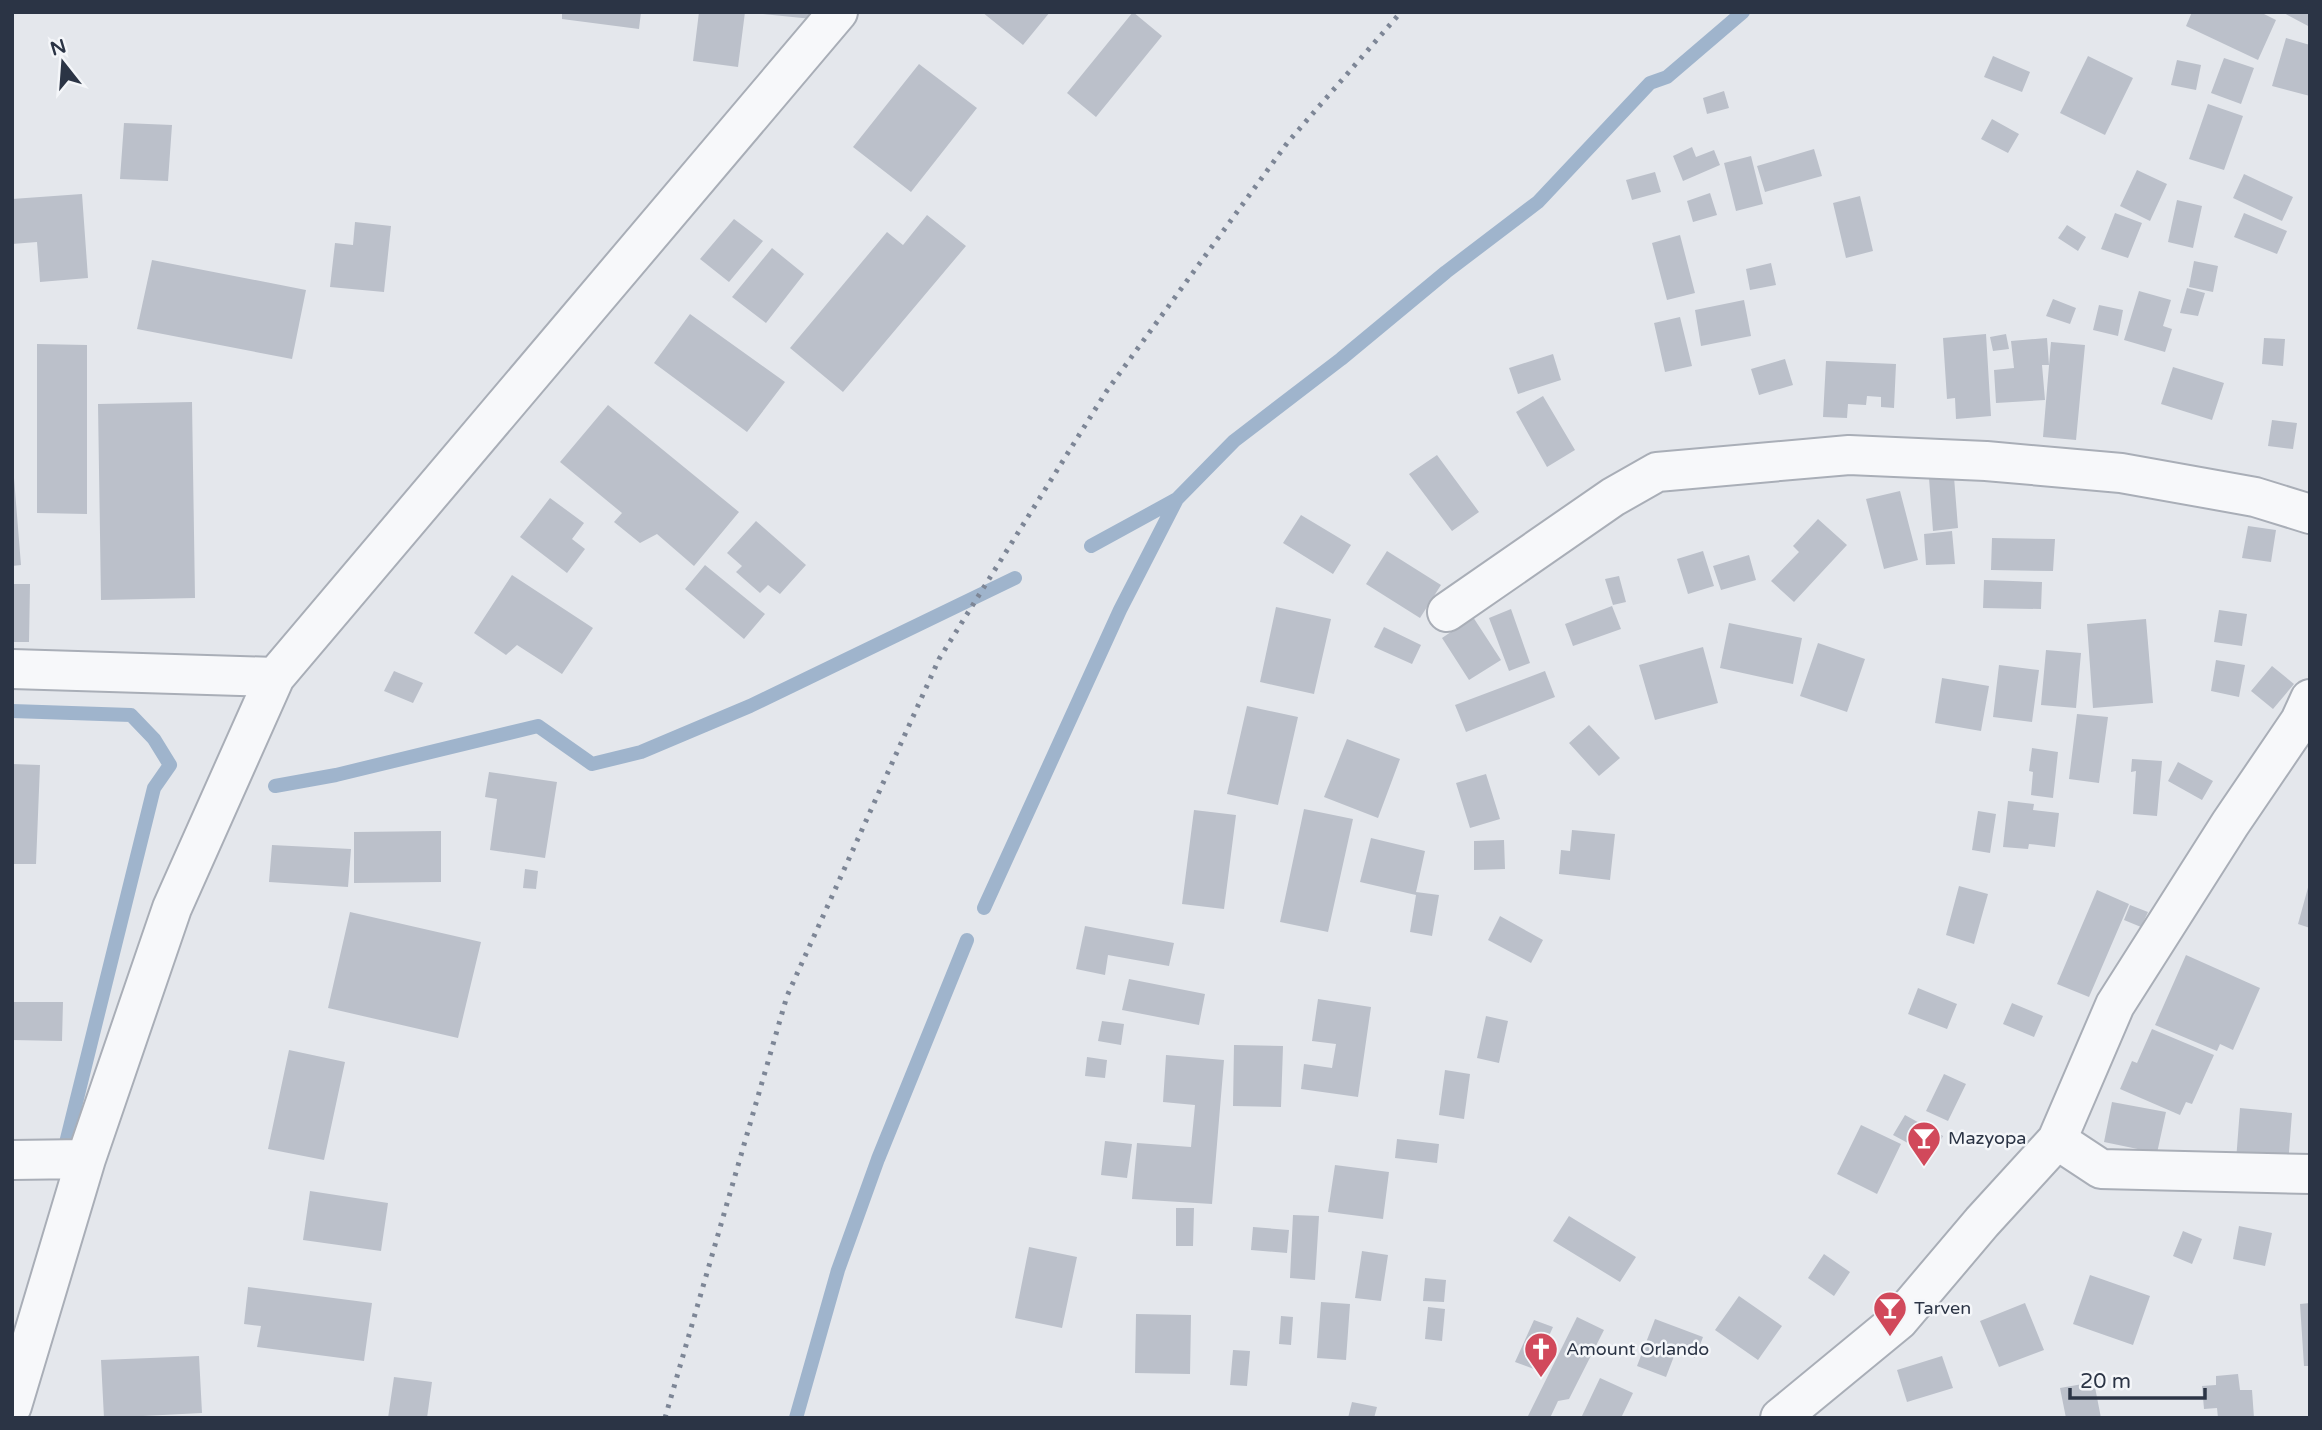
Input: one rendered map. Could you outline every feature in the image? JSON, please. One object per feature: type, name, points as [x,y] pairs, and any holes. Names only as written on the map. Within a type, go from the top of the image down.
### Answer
[{"type":"street","points":[[12,1406],[86,1159],[172,908],[275,677],[838,12]]},
{"type":"street","points":[[1447,612],[1613,497],[1657,472],[1849,455],[1986,461],[2121,473],[2255,497],[2310,514]]},
{"type":"street","points":[[12,669],[275,677]]},
{"type":"street","points":[[1780,1418],[1899,1320],[1982,1222],[2057,1140],[2115,1005],[2230,824],[2300,722],[2310,699]]},
{"type":"street","points":[[2057,1140],[2101,1169],[2310,1174]]},
{"type":"street","points":[[12,1160],[86,1159]]},
{"type":"building","points":[[562,12],[641,12],[639,29],[562,19]]},
{"type":"building","points":[[699,12],[745,12],[738,67],[693,61]]},
{"type":"building","points":[[763,12],[813,12],[812,19]]},
{"type":"building","points":[[982,12],[1050,12],[1023,45]]},
{"type":"building","points":[[1133,12],[1162,36],[1096,117],[1067,93]]},
{"type":"building","points":[[2192,12],[2260,12],[2276,20],[2258,60],[2186,26]]},
{"type":"building","points":[[2282,12],[2310,12],[2310,27]]},
{"type":"building","points":[[2286,38],[2310,45],[2310,96],[2272,86]]},
{"type":"building","points":[[1993,56],[2030,72],[2022,92],[1984,77]]},
{"type":"building","points":[[2088,56],[2133,78],[2105,135],[2060,113]]},
{"type":"building","points":[[2224,58],[2254,68],[2241,104],[2211,93]]},
{"type":"building","points":[[2177,60],[2201,65],[2196,90],[2171,85]]},
{"type":"building","points":[[919,64],[977,108],[911,192],[853,147]]},
{"type":"building","points":[[1724,91],[1729,108],[1707,114],[1703,98]]},
{"type":"building","points":[[2208,104],[2243,116],[2224,170],[2189,159]]},
{"type":"building","points":[[1992,119],[2019,134],[2008,153],[1981,139]]},
{"type":"building","points":[[124,123],[172,125],[168,181],[120,179]]},
{"type":"building","points":[[1692,147],[1696,157],[1714,150],[1720,165],[1683,181],[1673,156]]},
{"type":"building","points":[[1814,149],[1822,176],[1765,192],[1757,166]]},
{"type":"building","points":[[1751,156],[1763,204],[1736,211],[1724,163]]},
{"type":"building","points":[[2137,170],[2167,184],[2150,221],[2120,206]]},
{"type":"building","points":[[1655,172],[1661,192],[1632,200],[1626,180]]},
{"type":"building","points":[[2244,174],[2293,197],[2282,221],[2233,198]]},
{"type":"building","points":[[1710,193],[1717,215],[1693,222],[1687,201]]},
{"type":"building","points":[[82,194],[88,278],[40,282],[37,242],[12,244],[12,199]]},
{"type":"building","points":[[1860,196],[1873,251],[1846,258],[1833,203]]},
{"type":"building","points":[[2177,200],[2202,206],[2193,248],[2168,242]]},
{"type":"building","points":[[2115,213],[2142,223],[2128,258],[2101,249]]},
{"type":"building","points":[[2244,213],[2287,231],[2277,254],[2234,237]]},
{"type":"building","points":[[927,215],[966,246],[843,392],[790,348],[887,232],[903,245]]},
{"type":"building","points":[[734,219],[763,241],[729,282],[700,259]]},
{"type":"building","points":[[355,222],[391,226],[384,292],[330,287],[335,243],[353,245]]},
{"type":"building","points":[[2067,225],[2086,237],[2078,251],[2058,238]]},
{"type":"building","points":[[1680,235],[1695,293],[1667,300],[1652,243]]},
{"type":"building","points":[[772,248],[804,274],[766,323],[732,297]]},
{"type":"building","points":[[152,260],[306,290],[292,359],[137,329]]},
{"type":"building","points":[[2194,261],[2218,266],[2213,292],[2189,287]]},
{"type":"building","points":[[1771,263],[1776,285],[1750,290],[1746,269]]},
{"type":"building","points":[[2187,288],[2205,293],[2198,316],[2180,313]]},
{"type":"building","points":[[2139,291],[2171,300],[2163,326],[2172,329],[2165,352],[2124,340]]},
{"type":"building","points":[[2053,299],[2076,308],[2070,324],[2046,316]]},
{"type":"building","points":[[1744,300],[1751,336],[1701,346],[1695,310]]},
{"type":"building","points":[[2099,305],[2123,310],[2118,336],[2093,330]]},
{"type":"building","points":[[690,314],[785,382],[747,432],[654,363]]},
{"type":"building","points":[[1680,317],[1692,366],[1665,372],[1654,323]]},
{"type":"building","points":[[1986,334],[1991,416],[1956,419],[1955,398],[1947,399],[1943,338]]},
{"type":"building","points":[[2006,334],[2009,349],[1993,351],[1990,337]]},
{"type":"building","points":[[2047,338],[2049,365],[2042,365],[2045,400],[1996,403],[1994,370],[2014,368],[2011,341]]},
{"type":"building","points":[[2264,338],[2285,339],[2283,366],[2262,364]]},
{"type":"building","points":[[2051,342],[2085,345],[2076,440],[2043,437]]},
{"type":"building","points":[[37,344],[87,345],[87,514],[37,513]]},
{"type":"building","points":[[1553,354],[1561,380],[1518,394],[1509,368]]},
{"type":"building","points":[[1785,359],[1793,385],[1759,395],[1751,369]]},
{"type":"building","points":[[1826,361],[1896,364],[1894,408],[1881,407],[1881,397],[1867,396],[1866,405],[1848,404],[1847,418],[1823,417]]},
{"type":"building","points":[[2173,367],[2224,383],[2212,420],[2161,404]]},
{"type":"building","points":[[1543,396],[1575,450],[1547,467],[1516,412]]},
{"type":"building","points":[[192,402],[195,598],[101,600],[98,404]]},
{"type":"building","points":[[608,405],[739,512],[694,566],[657,534],[640,543],[614,522],[622,513],[560,462]]},
{"type":"building","points":[[2272,420],[2297,423],[2293,449],[2268,446]]},
{"type":"building","points":[[1437,455],[1479,512],[1452,531],[1409,474]]},
{"type":"building","points":[[1954,477],[1958,528],[1933,531],[1929,478]]},
{"type":"building","points":[[12,478],[21,565],[12,566]]},
{"type":"building","points":[[1900,491],[1918,560],[1884,569],[1866,499]]},
{"type":"building","points":[[550,498],[584,523],[572,539],[585,549],[567,573],[520,537]]},
{"type":"building","points":[[1301,515],[1351,545],[1333,574],[1283,543]]},
{"type":"building","points":[[1818,519],[1847,545],[1794,602],[1771,581],[1799,552],[1793,546]]},
{"type":"building","points":[[756,521],[806,565],[780,594],[768,585],[760,593],[736,572],[742,566],[727,553]]},
{"type":"building","points":[[2248,526],[2276,530],[2271,562],[2242,558]]},
{"type":"building","points":[[1952,531],[1955,564],[1926,565],[1924,534]]},
{"type":"building","points":[[1992,538],[2055,539],[2053,571],[1991,570]]},
{"type":"building","points":[[1387,551],[1441,585],[1420,618],[1366,584]]},
{"type":"building","points":[[1703,551],[1714,586],[1688,594],[1677,559]]},
{"type":"building","points":[[1749,555],[1756,580],[1721,590],[1713,566]]},
{"type":"building","points":[[705,565],[765,614],[744,639],[685,589]]},
{"type":"building","points":[[512,575],[593,628],[562,674],[517,645],[506,655],[474,633]]},
{"type":"building","points":[[1619,576],[1626,602],[1613,605],[1605,579]]},
{"type":"building","points":[[1984,580],[2042,582],[2041,609],[1983,608]]},
{"type":"building","points":[[12,584],[30,584],[29,642],[12,642]]},
{"type":"building","points":[[1612,606],[1621,629],[1573,646],[1565,624]]},
{"type":"building","points":[[1276,607],[1331,619],[1314,694],[1260,682]]},
{"type":"building","points":[[1511,609],[1530,663],[1509,671],[1489,618]]},
{"type":"building","points":[[2219,610],[2247,614],[2242,646],[2214,642]]},
{"type":"building","points":[[1473,617],[1501,660],[1469,680],[1442,638]]},
{"type":"building","points":[[2146,619],[2153,703],[2093,708],[2087,624]]},
{"type":"building","points":[[1729,623],[1802,638],[1793,684],[1720,668]]},
{"type":"building","points":[[1384,627],[1421,645],[1412,664],[1374,647]]},
{"type":"building","points":[[1818,643],[1865,659],[1847,712],[1800,696]]},
{"type":"building","points":[[1703,647],[1718,703],[1655,720],[1639,665]]},
{"type":"building","points":[[2046,650],[2081,653],[2076,708],[2041,705]]},
{"type":"building","points":[[2216,660],[2245,665],[2239,697],[2211,691]]},
{"type":"building","points":[[1999,665],[2039,670],[2032,722],[1993,717]]},
{"type":"building","points":[[2272,666],[2294,684],[2273,709],[2251,691]]},
{"type":"building","points":[[394,671],[423,683],[413,703],[384,691]]},
{"type":"building","points":[[1545,671],[1555,697],[1466,732],[1455,705]]},
{"type":"building","points":[[1942,678],[1989,686],[1981,731],[1935,723]]},
{"type":"building","points":[[1247,706],[1298,717],[1278,805],[1227,794]]},
{"type":"building","points":[[2077,714],[2108,717],[2099,783],[2069,779]]},
{"type":"building","points":[[1589,725],[1620,758],[1599,776],[1569,743]]},
{"type":"building","points":[[1347,739],[1400,759],[1378,818],[1324,797]]},
{"type":"building","points":[[2032,748],[2058,752],[2053,798],[2031,795],[2033,772],[2029,771]]},
{"type":"building","points":[[2132,759],[2162,761],[2157,816],[2133,814],[2136,771],[2131,772]]},
{"type":"building","points":[[2178,762],[2213,781],[2202,800],[2168,781]]},
{"type":"building","points":[[12,764],[40,765],[36,864],[12,864]]},
{"type":"building","points":[[489,772],[557,782],[545,858],[490,850],[497,799],[485,797]]},
{"type":"building","points":[[1486,774],[1500,819],[1470,828],[1456,783]]},
{"type":"building","points":[[2008,801],[2034,804],[2033,810],[2059,813],[2055,847],[2029,844],[2028,849],[2003,847]]},
{"type":"building","points":[[1304,809],[1353,819],[1328,932],[1280,922]]},
{"type":"building","points":[[1194,810],[1236,815],[1224,909],[1182,904]]},
{"type":"building","points":[[1978,811],[1996,814],[1990,853],[1972,850]]},
{"type":"building","points":[[1572,830],[1615,834],[1610,880],[1559,874],[1561,850],[1570,851]]},
{"type":"building","points":[[441,831],[441,882],[354,883],[354,832]]},
{"type":"building","points":[[1371,838],[1425,851],[1416,892],[1439,895],[1432,936],[1410,932],[1416,895],[1360,882]]},
{"type":"building","points":[[1504,840],[1505,869],[1474,870],[1474,841]]},
{"type":"building","points":[[272,845],[351,849],[348,887],[269,882]]},
{"type":"building","points":[[525,869],[538,871],[536,889],[523,888]]},
{"type":"building","points":[[2310,884],[2310,928],[2298,924]]},
{"type":"building","points":[[1959,886],[1988,894],[1974,944],[1946,935]]},
{"type":"building","points":[[2097,890],[2129,904],[2089,997],[2057,984]]},
{"type":"building","points":[[2130,905],[2148,912],[2141,927],[2124,920]]},
{"type":"building","points":[[350,912],[481,942],[458,1038],[328,1008]]},
{"type":"building","points":[[1500,916],[1543,940],[1531,963],[1488,940]]},
{"type":"building","points":[[1085,926],[1174,943],[1169,966],[1108,955],[1105,975],[1076,969]]},
{"type":"building","points":[[2186,955],[2260,988],[2233,1050],[2220,1044],[2217,1051],[2155,1025]]},
{"type":"building","points":[[1129,979],[1205,994],[1199,1025],[1122,1010]]},
{"type":"building","points":[[1918,988],[1957,1004],[1947,1029],[1908,1014]]},
{"type":"building","points":[[1318,999],[1371,1007],[1358,1097],[1301,1089],[1304,1064],[1332,1068],[1336,1044],[1312,1041]]},
{"type":"building","points":[[12,1002],[63,1002],[62,1041],[12,1040]]},
{"type":"building","points":[[2012,1003],[2043,1016],[2034,1037],[2003,1024]]},
{"type":"building","points":[[1486,1016],[1508,1021],[1499,1063],[1477,1058]]},
{"type":"building","points":[[1102,1021],[1124,1024],[1121,1045],[1098,1041]]},
{"type":"building","points":[[2152,1029],[2214,1055],[2192,1104],[2186,1102],[2180,1115],[2120,1089],[2132,1061],[2137,1063]]},
{"type":"building","points":[[1234,1045],[1283,1046],[1281,1107],[1233,1106]]},
{"type":"building","points":[[289,1050],[345,1062],[324,1160],[268,1149]]},
{"type":"building","points":[[1166,1055],[1224,1060],[1212,1204],[1132,1199],[1137,1143],[1191,1147],[1195,1105],[1163,1102]]},
{"type":"building","points":[[1087,1057],[1107,1060],[1105,1078],[1085,1076]]},
{"type":"building","points":[[1445,1070],[1470,1074],[1464,1119],[1439,1115]]},
{"type":"building","points":[[1944,1074],[1966,1084],[1948,1121],[1926,1111]]},
{"type":"building","points":[[2112,1102],[2166,1112],[2157,1153],[2104,1142]]},
{"type":"building","points":[[2240,1108],[2292,1113],[2288,1165],[2236,1161]]},
{"type":"building","points":[[1905,1115],[1943,1136],[1932,1156],[1893,1135]]},
{"type":"building","points":[[1861,1125],[1901,1144],[1877,1194],[1837,1174]]},
{"type":"building","points":[[1397,1139],[1439,1144],[1437,1163],[1395,1158]]},
{"type":"building","points":[[1105,1141],[1132,1144],[1127,1178],[1101,1175]]},
{"type":"building","points":[[1335,1165],[1389,1172],[1383,1219],[1328,1212]]},
{"type":"building","points":[[310,1191],[388,1203],[381,1251],[303,1240]]},
{"type":"building","points":[[1176,1208],[1194,1208],[1193,1246],[1176,1246]]},
{"type":"building","points":[[1293,1215],[1319,1216],[1315,1280],[1290,1278]]},
{"type":"building","points":[[1569,1216],[1636,1257],[1620,1282],[1553,1241]]},
{"type":"building","points":[[2239,1226],[2272,1233],[2265,1266],[2233,1259]]},
{"type":"building","points":[[1253,1227],[1289,1230],[1287,1253],[1251,1250]]},
{"type":"building","points":[[2183,1231],[2202,1239],[2192,1264],[2173,1256]]},
{"type":"building","points":[[1029,1247],[1077,1257],[1062,1328],[1015,1318]]},
{"type":"building","points":[[1362,1251],[1388,1255],[1381,1301],[1355,1298]]},
{"type":"building","points":[[1824,1254],[1850,1272],[1834,1296],[1808,1278]]},
{"type":"building","points":[[2090,1275],[2150,1296],[2133,1345],[2073,1324]]},
{"type":"building","points":[[1425,1278],[1446,1280],[1444,1302],[1423,1301]]},
{"type":"building","points":[[248,1287],[372,1303],[364,1361],[257,1347],[261,1326],[244,1324]]},
{"type":"building","points":[[1739,1296],[1782,1326],[1758,1360],[1715,1330]]},
{"type":"building","points":[[1321,1302],[1350,1304],[1346,1360],[1317,1358]]},
{"type":"building","points":[[2025,1303],[2044,1350],[1999,1367],[1980,1321]]},
{"type":"building","points":[[2310,1303],[2310,1366],[2304,1366],[2300,1304]]},
{"type":"building","points":[[1428,1307],[1445,1309],[1442,1341],[1425,1339]]},
{"type":"building","points":[[1136,1314],[1191,1315],[1190,1374],[1135,1373]]},
{"type":"building","points":[[1281,1316],[1293,1317],[1291,1345],[1279,1344]]},
{"type":"building","points":[[1577,1317],[1604,1330],[1569,1399],[1558,1401],[1550,1418],[1527,1418]]},
{"type":"building","points":[[1655,1319],[1703,1337],[1695,1358],[1676,1351],[1666,1377],[1637,1366]]},
{"type":"building","points":[[1534,1320],[1553,1327],[1534,1369],[1515,1362]]},
{"type":"building","points":[[1233,1350],[1250,1351],[1247,1386],[1230,1385]]},
{"type":"building","points":[[199,1356],[202,1413],[104,1418],[101,1360]]},
{"type":"building","points":[[1942,1356],[1953,1388],[1907,1402],[1897,1370]]},
{"type":"building","points":[[2238,1374],[2240,1390],[2252,1390],[2254,1418],[2218,1418],[2217,1408],[2204,1409],[2202,1386],[2216,1385],[2216,1376]]},
{"type":"building","points":[[394,1377],[432,1382],[427,1418],[388,1418]]},
{"type":"building","points":[[1600,1378],[1633,1393],[1621,1418],[1581,1418]]},
{"type":"building","points":[[2094,1382],[2101,1418],[2066,1418],[2060,1388]]},
{"type":"building","points":[[1352,1402],[1377,1407],[1374,1418],[1348,1418]]},
{"type":"waterway","points":[[1091,546],[1177,499],[1234,441],[1538,202],[1650,83],[1667,77],[1743,12]]},
{"type":"waterway","points":[[984,908],[1120,610],[1177,499]]},
{"type":"waterway","points":[[275,786],[336,775],[538,726],[592,764],[641,752],[750,706],[1015,578]]},
{"type":"waterway","points":[[12,711],[131,715],[154,739],[170,765],[154,788],[65,1147],[56,1147]]},
{"type":"waterway","points":[[796,1418],[838,1270],[878,1159],[967,940]]},
{"type":"railway","points":[[665,1418],[787,996],[939,659],[1106,392],[1288,142],[1401,12]]},
{"type":"place","name":"Mazyopa","points":[[1924,1168]]},
{"type":"place","name":"Tarven","points":[[1890,1338]]},
{"type":"place","name":"Amount Orlando","points":[[1541,1379]]}]
